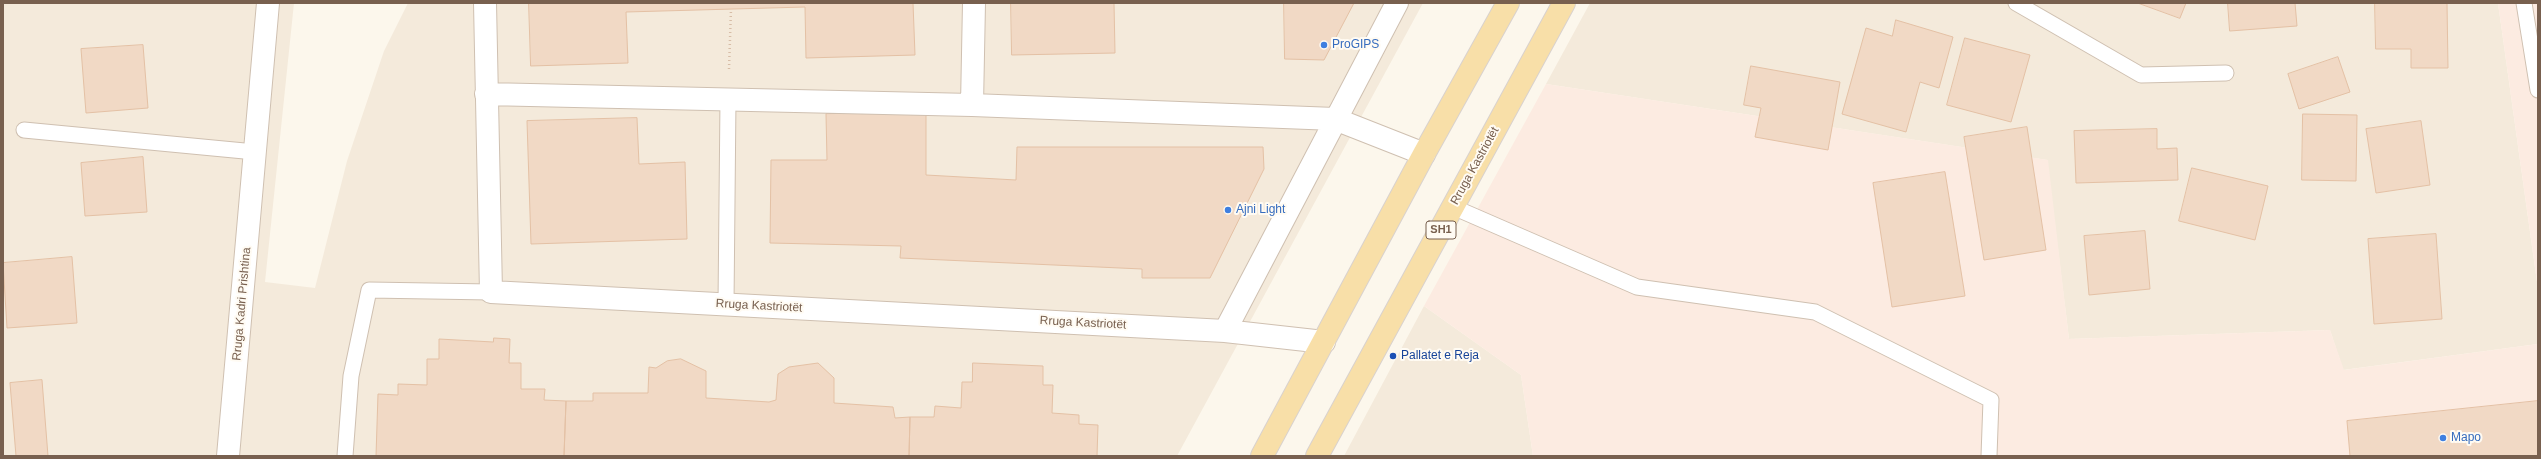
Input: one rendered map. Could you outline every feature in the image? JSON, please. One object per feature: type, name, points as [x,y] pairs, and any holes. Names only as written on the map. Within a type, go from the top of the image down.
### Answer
[{"type":"main road","points":[[1262,456],[1424,154],[1508,3]]},
{"type":"main road","name":"Rruga Kastriotët","points":[[1317,456],[1564,3]]},
{"type":"street","name":"Rruga Kadri Prishtina","points":[[228,456],[268,3]]},
{"type":"street","points":[[485,3],[491,292]]},
{"type":"street","points":[[972,105],[974,3]]},
{"type":"street","points":[[1225,331],[1396,3]]},
{"type":"street","points":[[486,94],[972,105],[1335,119],[1424,154]]},
{"type":"street","name":"Rruga Kastriotët","points":[[491,292],[1225,331],[1324,342]]},
{"type":"lane","points":[[2016,3],[2141,75],[2226,73]]},
{"type":"lane","points":[[2524,3],[2538,90]]},
{"type":"lane","points":[[726,304],[728,99]]},
{"type":"lane","points":[[24,130],[255,152]]},
{"type":"lane","points":[[1453,207],[1637,287],[1815,312],[1991,400],[1989,456]]},
{"type":"lane","points":[[345,456],[350,376],[370,290],[491,292]]},
{"type":"path","points":[[728,99],[731,9]]},
{"type":"shaded area","points":[[3,3],[294,3],[265,282],[315,288],[347,161],[384,51],[408,3],[1423,3],[1177,456],[3,456]]},
{"type":"shaded area","points":[[1590,3],[2498,3],[2538,289],[2538,344],[2343,370],[2330,330],[2069,339],[2047,160],[1546,84]]},
{"type":"shaded area","points":[[2498,3],[2538,3],[2538,289]]},
{"type":"shaded area","points":[[1546,84],[2048,160],[2069,339],[2330,330],[2344,370],[2538,344],[2538,456],[1533,456],[1521,375],[1424,306]]},
{"type":"shaded area","points":[[1424,306],[1521,375],[1533,456],[1344,456]]},
{"type":"building","points":[[529,3],[913,3],[915,55],[806,58],[805,7],[626,12],[628,63],[531,66]]},
{"type":"building","points":[[1011,3],[1114,3],[1115,53],[1012,55]]},
{"type":"building","points":[[1284,3],[1354,3],[1324,60],[1285,59]]},
{"type":"building","points":[[2138,3],[2186,3],[2180,18]]},
{"type":"building","points":[[2228,3],[2295,3],[2297,26],[2230,31]]},
{"type":"building","points":[[2375,3],[2447,3],[2448,68],[2411,68],[2411,49],[2376,49]]},
{"type":"building","points":[[1896,20],[1953,37],[1939,88],[1920,82],[1906,132],[1842,114],[1866,28],[1892,36]]},
{"type":"building","points":[[1965,38],[2030,55],[2011,122],[1947,105]]},
{"type":"building","points":[[143,45],[148,108],[86,113],[81,49]]},
{"type":"building","points":[[2338,57],[2350,92],[2299,109],[2288,74]]},
{"type":"building","points":[[1751,66],[1840,82],[1828,150],[1755,137],[1761,108],[1744,105]]},
{"type":"building","points":[[926,113],[926,175],[1016,180],[1017,147],[1263,147],[1264,169],[1210,278],[1142,278],[1142,269],[900,258],[901,246],[770,243],[771,160],[827,160],[826,114]]},
{"type":"building","points":[[2303,114],[2357,115],[2356,181],[2302,180]]},
{"type":"building","points":[[637,118],[639,164],[685,162],[687,239],[531,244],[527,121]]},
{"type":"building","points":[[2421,121],[2430,185],[2376,193],[2366,129]]},
{"type":"building","points":[[2027,127],[2046,250],[1984,260],[1964,137]]},
{"type":"building","points":[[2157,129],[2157,149],[2177,148],[2178,180],[2076,183],[2074,131]]},
{"type":"building","points":[[143,157],[147,212],[85,216],[81,163]]},
{"type":"building","points":[[2192,168],[2268,186],[2255,240],[2179,221]]},
{"type":"building","points":[[1945,172],[1965,296],[1892,307],[1873,183]]},
{"type":"building","points":[[2145,231],[2150,289],[2089,295],[2084,236]]},
{"type":"building","points":[[2436,234],[2442,319],[2374,324],[2368,239]]},
{"type":"building","points":[[72,257],[77,323],[7,328],[3,263]]},
{"type":"building","points":[[494,338],[510,339],[509,363],[521,363],[521,389],[545,389],[544,400],[566,401],[564,456],[376,456],[378,394],[398,395],[398,384],[427,385],[427,359],[439,359],[439,339],[493,342]]},
{"type":"building","points":[[681,359],[706,371],[706,398],[769,402],[776,400],[778,374],[789,367],[818,363],[834,378],[834,403],[893,407],[895,418],[910,417],[909,456],[564,456],[566,401],[593,401],[593,393],[648,393],[649,367],[656,368],[667,361]]},
{"type":"building","points":[[973,363],[1043,366],[1043,385],[1053,385],[1052,413],[1079,415],[1079,424],[1098,425],[1097,456],[909,456],[910,417],[934,417],[935,406],[961,408],[962,382],[972,382]]},
{"type":"building","points":[[42,380],[48,456],[16,456],[10,383]]},
{"type":"building","name":"Mapo","points":[[2538,401],[2538,456],[2350,456],[2347,421]]},
{"type":"place","name":"ProGIPS","points":[[1324,45]]},
{"type":"place","name":"Ajni Light","points":[[1228,210]]},
{"type":"place","name":"Pallatet e Reja","points":[[1393,356]]},
{"type":"place","name":"Mapo","points":[[2443,438]]}]
